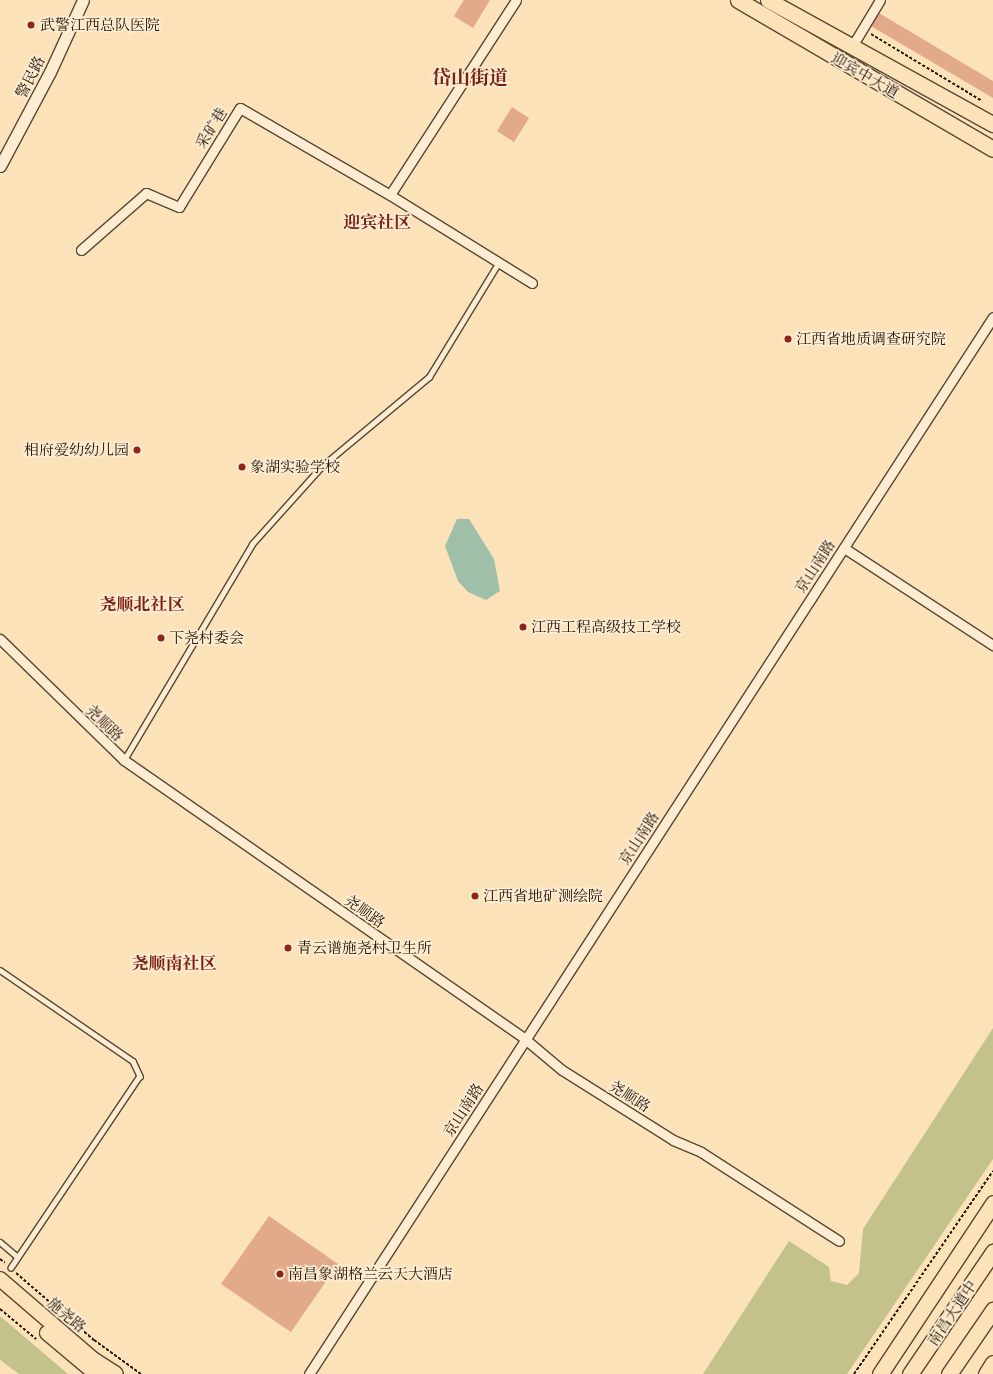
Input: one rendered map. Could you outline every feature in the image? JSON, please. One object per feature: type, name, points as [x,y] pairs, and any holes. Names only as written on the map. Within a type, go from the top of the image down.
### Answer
[{"type":"highway","name":"迎宾中大道","points":[[738,0],[993,149]]},
{"type":"highway","name":"迎宾中大道","points":[[768,0],[851,48],[993,124]]},
{"type":"highway","points":[[880,1374],[993,1203]]},
{"type":"highway","name":"南昌大道中","points":[[910,1374],[993,1252]]},
{"type":"highway","points":[[949,1374],[993,1310]]},
{"type":"highway","points":[[986,1374],[993,1363]]},
{"type":"main road","name":"施尧路","points":[[0,1279],[93,1359],[116,1374]]},
{"type":"main road","name":"施尧路","points":[[0,1292],[96,1374]]},
{"type":"street","name":"警民路","points":[[0,166],[83,0]]},
{"type":"street","points":[[390,195],[516,0]]},
{"type":"street","points":[[851,48],[880,0]]},
{"type":"street","name":"采矿巷","points":[[81,250],[146,193],[179,207],[240,108],[390,195],[532,283]]},
{"type":"street","name":"京山南路","points":[[309,1374],[993,317]]},
{"type":"street","points":[[844,548],[993,645]]},
{"type":"street","name":"尧顺路","points":[[0,639],[124,760],[525,1039],[562,1070],[673,1140],[701,1152],[839,1241]]},
{"type":"lane","points":[[124,760],[252,544],[322,466],[429,377],[499,262]]},
{"type":"lane","points":[[0,970],[133,1061],[140,1076],[11,1268]]},
{"type":"lane","points":[[0,1242],[18,1257]]},
{"type":"path","points":[[862,29],[986,104]]},
{"type":"path","points":[[854,1374],[993,1171]]},
{"type":"path","points":[[0,1259],[94,1340],[141,1374]]},
{"type":"shaded area","points":[[457,519],[469,519],[494,559],[500,591],[486,600],[468,592],[458,581],[445,546]]},
{"type":"shaded area","points":[[993,1028],[993,1159],[847,1374],[703,1374],[789,1241],[829,1267],[831,1281],[847,1285],[859,1273],[863,1229]]},
{"type":"shaded area","points":[[0,1316],[68,1374],[19,1374],[0,1360]]},
{"type":"building","points":[[464,0],[490,0],[473,28],[454,16]]},
{"type":"building","points":[[879,13],[993,81],[993,98],[871,26]]},
{"type":"building","points":[[512,107],[529,118],[514,142],[497,131]]},
{"type":"building","name":"南昌象湖格兰云天大酒店","points":[[269,1216],[338,1264],[291,1332],[221,1284]]},
{"type":"place","name":"武警江西总队医院","points":[[31,25]]},
{"type":"place","name":"江西省地质调查研究院","points":[[788,339]]},
{"type":"place","name":"相府爱幼幼儿园","points":[[137,450]]},
{"type":"place","name":"象湖实验学校","points":[[242,467]]},
{"type":"place","name":"江西工程高级技工学校","points":[[523,627]]},
{"type":"place","name":"下尧村委会","points":[[161,638]]},
{"type":"place","name":"江西省地矿测绘院","points":[[475,896]]},
{"type":"place","name":"青云谱施尧村卫生所","points":[[288,948]]},
{"type":"place","name":"南昌象湖格兰云天大酒店","points":[[280,1274]]},
{"type":"district","name":"岱山街道","points":[[470,78]]},
{"type":"district","name":"迎宾社区","points":[[377,223]]},
{"type":"district","name":"尧顺北社区","points":[[142,605]]},
{"type":"district","name":"尧顺南社区","points":[[174,964]]}]
